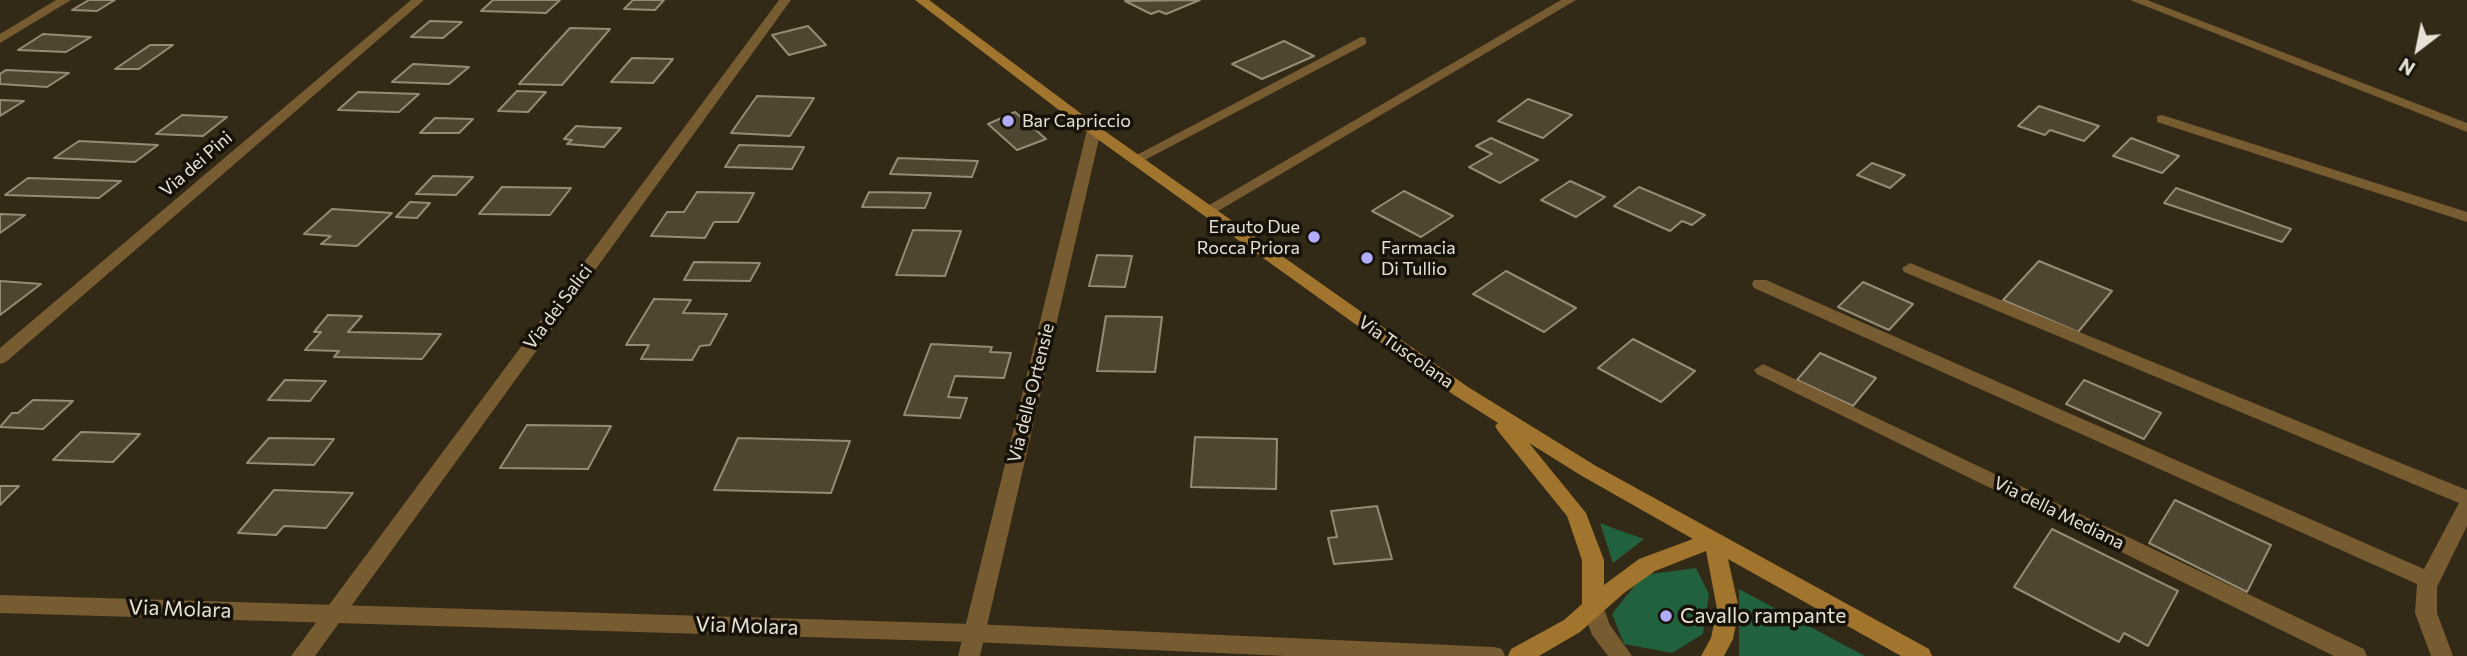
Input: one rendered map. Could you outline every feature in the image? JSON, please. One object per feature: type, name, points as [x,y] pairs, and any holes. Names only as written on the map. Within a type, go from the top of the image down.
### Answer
[{"type":"main road","name":"Via Tuscolana","points":[[921,0],[1094,130],[1493,412],[1589,471],[1921,656]]},
{"type":"main road","points":[[1493,412],[1576,513],[1593,560],[1593,607]]},
{"type":"main road","points":[[1519,656],[1562,632],[1647,565],[1714,540],[1728,610],[1722,639],[1712,656]]},
{"type":"street","points":[[0,39],[65,0]]},
{"type":"street","name":"Via dei Pini","points":[[0,358],[418,0]]},
{"type":"street","name":"Via dei Salici","points":[[302,656],[330,613],[785,0]]},
{"type":"street","points":[[1207,211],[1570,0]]},
{"type":"street","points":[[2136,0],[2467,128]]},
{"type":"street","points":[[1136,159],[1361,41]]},
{"type":"street","points":[[2162,118],[2467,217]]},
{"type":"street","name":"Via delle Ortensie","points":[[969,656],[1094,130]]},
{"type":"street","points":[[1910,268],[2467,498]]},
{"type":"street","points":[[1760,284],[2428,580]]},
{"type":"street","name":"Via della Mediana","points":[[1763,370],[2356,656]]},
{"type":"street","points":[[2442,656],[2426,613],[2428,580],[2467,506]]},
{"type":"street","name":"Via Molara","points":[[0,604],[973,633],[1494,656]]},
{"type":"street","points":[[1593,607],[1600,629],[1621,656]]},
{"type":"green space","points":[[1600,523],[1621,531],[1644,539],[1613,563]]},
{"type":"green space","points":[[1696,568],[1709,594],[1703,634],[1672,653],[1624,644],[1612,614],[1643,575]]},
{"type":"green space","points":[[1739,589],[1865,656],[1739,656]]},
{"type":"building","points":[[89,0],[115,0],[97,11],[72,10]]},
{"type":"building","points":[[493,0],[560,0],[546,13],[481,11]]},
{"type":"building","points":[[633,0],[664,0],[655,10],[624,9]]},
{"type":"building","points":[[1200,0],[1166,14],[1159,11],[1151,14],[1125,1]]},
{"type":"building","points":[[430,21],[462,22],[443,38],[411,37]]},
{"type":"building","points":[[808,26],[826,45],[789,55],[772,35]]},
{"type":"building","points":[[570,28],[610,29],[562,85],[519,84]]},
{"type":"building","points":[[43,34],[91,37],[66,52],[18,50]]},
{"type":"building","points":[[1284,41],[1314,56],[1262,79],[1232,64]]},
{"type":"building","points":[[150,45],[173,45],[139,69],[115,69]]},
{"type":"building","points":[[632,58],[673,59],[653,83],[611,82]]},
{"type":"building","points":[[413,64],[469,67],[449,84],[392,82]]},
{"type":"building","points":[[6,70],[69,73],[47,87],[0,84],[0,74]]},
{"type":"building","points":[[517,91],[546,92],[528,112],[498,111]]},
{"type":"building","points":[[358,92],[419,94],[399,112],[338,110]]},
{"type":"building","points":[[757,96],[814,98],[790,136],[731,133]]},
{"type":"building","points":[[1528,99],[1572,115],[1543,138],[1498,121]]},
{"type":"building","points":[[0,100],[24,101],[0,116]]},
{"type":"building","points":[[2039,106],[2099,126],[2084,141],[2050,130],[2045,135],[2018,126]]},
{"type":"building","points":[[1015,112],[1046,139],[1017,150],[988,124]]},
{"type":"building","points":[[182,115],[227,117],[203,136],[156,134]]},
{"type":"building","points":[[435,118],[473,119],[459,133],[420,133]]},
{"type":"building","points":[[576,126],[621,128],[604,147],[567,144],[572,140],[564,139]]},
{"type":"building","points":[[1491,138],[1538,160],[1500,183],[1469,167],[1492,154],[1476,146]]},
{"type":"building","points":[[2131,138],[2179,156],[2162,173],[2113,156]]},
{"type":"building","points":[[79,141],[158,145],[135,162],[54,158]]},
{"type":"building","points":[[739,145],[804,147],[792,169],[725,167]]},
{"type":"building","points":[[898,158],[978,161],[972,177],[890,174]]},
{"type":"building","points":[[1872,163],[1905,175],[1890,188],[1857,175]]},
{"type":"building","points":[[433,176],[473,177],[456,195],[416,194]]},
{"type":"building","points":[[28,178],[121,181],[99,198],[5,195]]},
{"type":"building","points":[[1570,181],[1605,197],[1576,217],[1541,200]]},
{"type":"building","points":[[502,187],[571,188],[550,215],[479,214]]},
{"type":"building","points":[[1639,187],[1705,215],[1692,225],[1682,221],[1670,231],[1614,206]]},
{"type":"building","points":[[2176,188],[2291,229],[2282,242],[2164,203]]},
{"type":"building","points":[[1404,191],[1453,216],[1421,237],[1372,211]]},
{"type":"building","points":[[697,192],[754,193],[738,222],[714,222],[705,238],[651,236],[667,212],[684,212]]},
{"type":"building","points":[[869,192],[931,193],[925,208],[862,207]]},
{"type":"building","points":[[410,202],[430,203],[417,218],[396,217]]},
{"type":"building","points":[[332,209],[392,213],[357,246],[321,244],[331,236],[304,234]]},
{"type":"building","points":[[0,214],[25,215],[0,233]]},
{"type":"building","points":[[913,230],[961,231],[945,276],[896,275]]},
{"type":"building","points":[[1097,255],[1132,256],[1125,287],[1089,286]]},
{"type":"building","points":[[2039,261],[2112,291],[2078,332],[2003,300]]},
{"type":"building","points":[[694,262],[760,263],[750,281],[684,280]]},
{"type":"building","points":[[1506,271],[1576,308],[1544,332],[1473,294]]},
{"type":"building","points":[[0,281],[41,284],[0,315]]},
{"type":"building","points":[[1863,282],[1913,304],[1889,330],[1838,307]]},
{"type":"building","points":[[654,299],[691,300],[683,313],[727,314],[710,345],[700,346],[692,360],[641,359],[649,345],[626,345]]},
{"type":"building","points":[[328,315],[362,316],[348,332],[441,334],[422,359],[334,357],[339,351],[305,350],[321,332],[314,332]]},
{"type":"building","points":[[1106,316],[1162,317],[1155,372],[1097,371]]},
{"type":"building","points":[[1633,339],[1695,371],[1661,402],[1598,368]]},
{"type":"building","points":[[931,344],[992,347],[990,352],[1011,353],[1004,378],[955,376],[948,397],[967,398],[960,418],[904,415]]},
{"type":"building","points":[[1820,353],[1876,378],[1853,406],[1797,380]]},
{"type":"building","points":[[285,380],[326,381],[310,401],[268,400]]},
{"type":"building","points":[[2084,380],[2161,413],[2144,439],[2066,404]]},
{"type":"building","points":[[33,400],[73,401],[43,429],[0,427],[12,413],[18,413]]},
{"type":"building","points":[[527,425],[611,426],[588,469],[500,468]]},
{"type":"building","points":[[81,432],[140,434],[113,462],[53,460]]},
{"type":"building","points":[[1195,437],[1277,439],[1276,489],[1191,487]]},
{"type":"building","points":[[269,438],[334,439],[314,465],[247,463]]},
{"type":"building","points":[[738,438],[850,441],[831,493],[714,490]]},
{"type":"building","points":[[0,486],[19,486],[0,505]]},
{"type":"building","points":[[274,490],[353,493],[326,528],[284,526],[276,535],[238,533]]},
{"type":"building","points":[[2175,500],[2271,545],[2247,592],[2149,543]]},
{"type":"building","points":[[1377,506],[1392,559],[1334,564],[1328,538],[1337,537],[1331,511]]},
{"type":"building","points":[[2052,529],[2178,591],[2148,646],[2124,633],[2119,642],[2014,587]]},
{"type":"place","name":"Bar Capriccio","points":[[1008,121]]},
{"type":"place","name":"Erauto Due Rocca Priora","points":[[1314,237]]},
{"type":"place","name":"Farmacia Di Tullio","points":[[1367,258]]},
{"type":"place","name":"Cavallo rampante","points":[[1666,616]]}]
